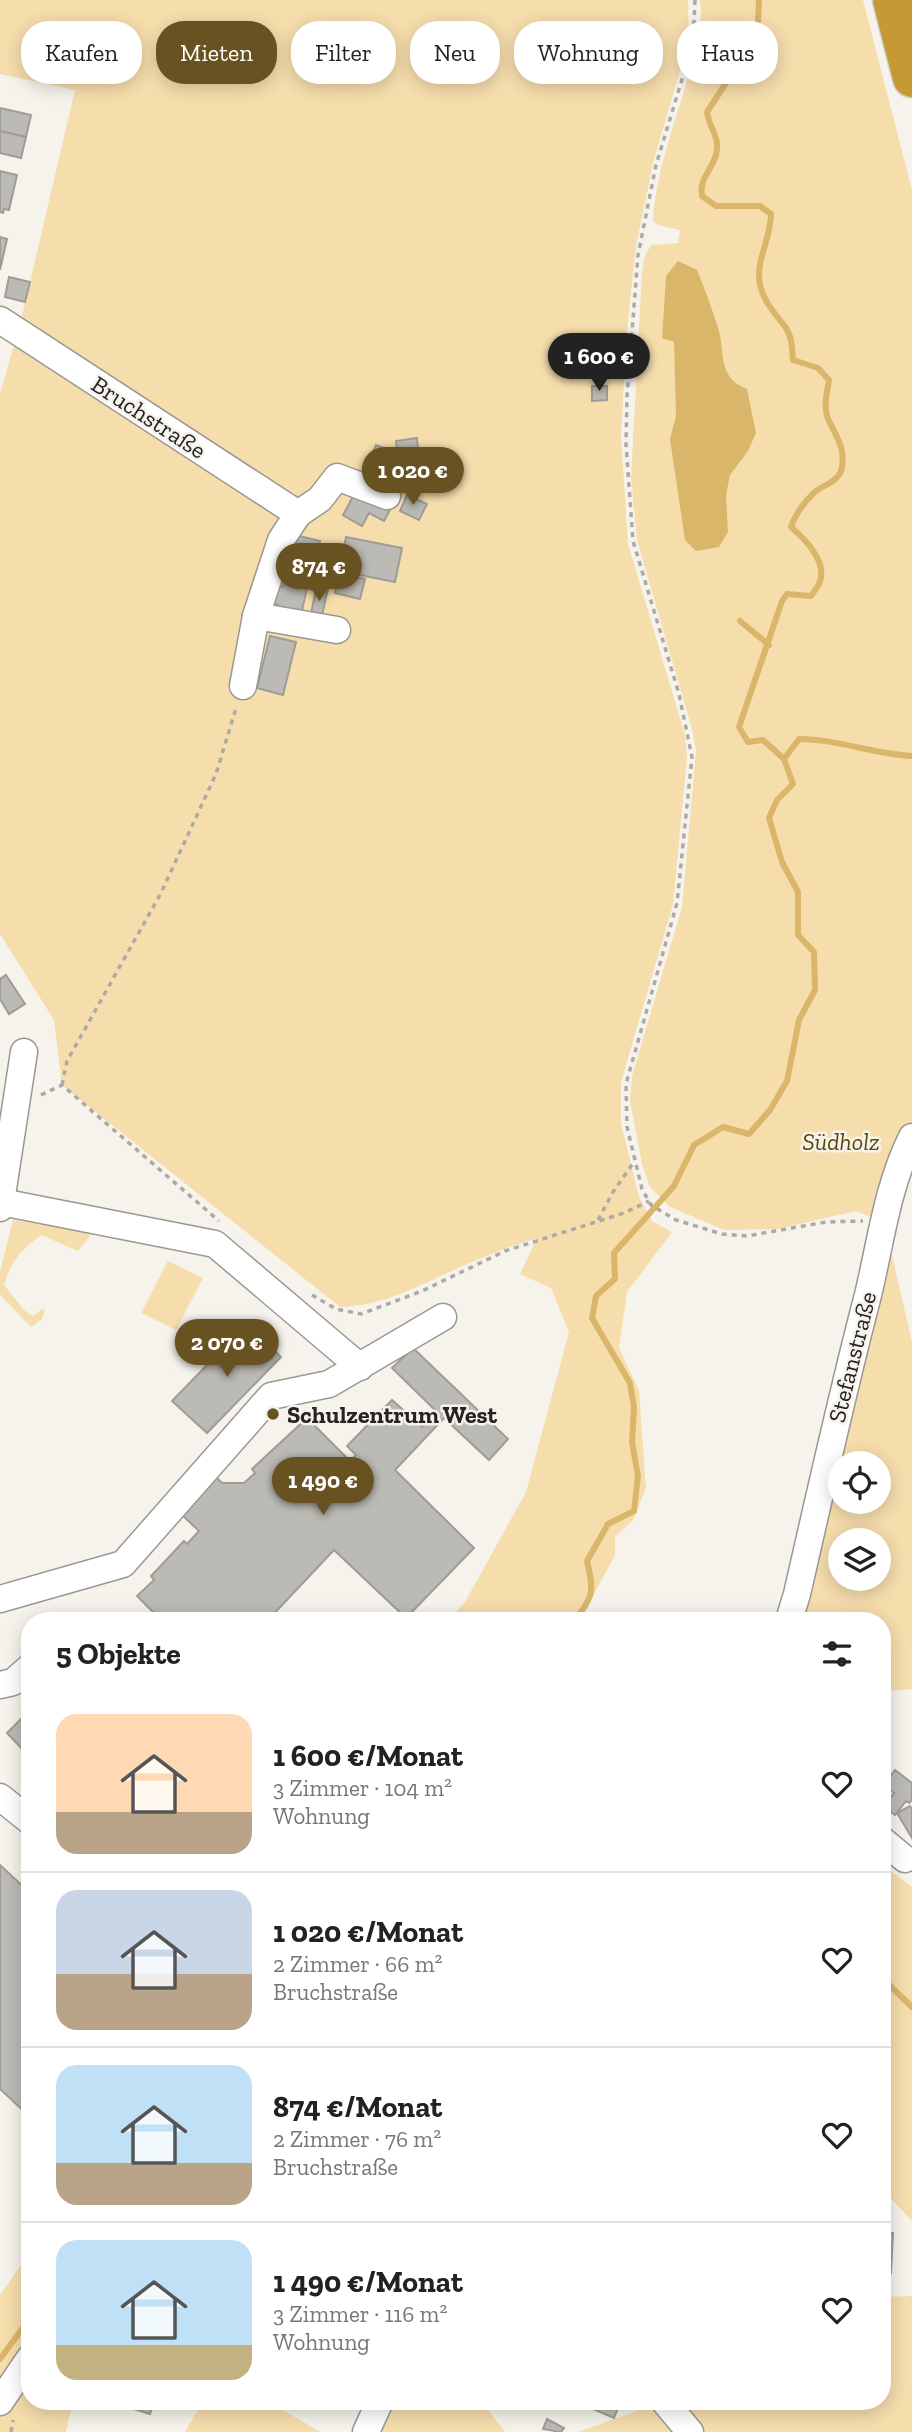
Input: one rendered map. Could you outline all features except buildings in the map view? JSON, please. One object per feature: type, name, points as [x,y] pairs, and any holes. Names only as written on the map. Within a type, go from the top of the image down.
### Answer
[{"type":"highway","points":[[892,0],[912,78]]},
{"type":"street","name":"Bruchstraße","points":[[0,320],[298,514]]},
{"type":"street","points":[[243,686],[256,616],[281,540],[298,514],[320,499],[337,477],[387,496]]},
{"type":"street","points":[[256,616],[337,630]]},
{"type":"street","points":[[15,1065],[13,1108],[1,1201],[215,1244],[360,1367]]},
{"type":"street","name":"Stefanstraße","points":[[791,1612],[853,1345],[868,1292],[881,1224],[901,1158],[912,1137]]},
{"type":"street","points":[[0,1599],[123,1564],[271,1396],[329,1384],[443,1317]]},
{"type":"street","points":[[0,1685],[13,1682],[21,1675]]},
{"type":"street","points":[[0,1797],[21,1814]]},
{"type":"street","points":[[891,1847],[905,1859]]},
{"type":"street","points":[[12,2390],[21,2374]]},
{"type":"street","points":[[366,2432],[376,2410]]},
{"type":"street","points":[[672,2410],[690,2432]]},
{"type":"path","points":[[695,0],[693,43],[656,165],[638,255],[627,396],[626,444],[633,541],[679,694],[692,757],[677,903],[626,1084],[627,1127],[642,1189],[650,1203],[667,1215],[722,1234],[747,1236],[837,1221],[881,1224]]},
{"type":"path","points":[[62,1085],[67,1061],[161,893],[211,786],[243,686]]},
{"type":"path","points":[[13,1108],[62,1085]]},
{"type":"path","points":[[62,1085],[160,1173],[223,1224]]},
{"type":"path","points":[[597,1222],[613,1192],[634,1162]]},
{"type":"path","points":[[305,1290],[336,1309],[361,1314],[422,1291],[505,1251],[650,1203]]},
{"type":"green space","points":[[0,0],[688,0],[689,21],[677,21],[677,81],[654,159],[636,246],[627,330],[621,435],[628,544],[685,735],[687,758],[673,905],[621,1082],[621,1123],[639,1197],[652,1221],[672,1232],[627,1292],[619,1348],[639,1391],[646,1488],[633,1520],[615,1537],[615,1555],[584,1612],[456,1612],[465,1602],[526,1492],[569,1332],[551,1288],[520,1274],[537,1238],[479,1259],[387,1299],[340,1307],[62,1085],[54,1020],[0,934],[0,393],[20,325],[75,90],[47,84],[142,84],[142,21],[21,21],[21,78],[0,74]]},
{"type":"green space","name":"Südholz","points":[[700,0],[863,0],[912,190],[912,1173],[898,1212],[890,1247],[912,1342],[912,1689],[891,1691],[891,1612],[796,1612],[828,1482],[828,1514],[891,1514],[891,1451],[836,1451],[891,1225],[856,1211],[778,1229],[724,1230],[670,1207],[650,1187],[642,1164],[630,1101],[632,1076],[682,907],[696,751],[637,540],[631,477],[642,271],[651,245],[678,243],[680,230],[658,225],[653,220],[661,168],[686,84],[778,84],[778,21],[701,21]]},
{"type":"green space","points":[[13,1220],[85,1231],[90,1236],[78,1251],[41,1235],[22,1251],[14,1263],[4,1285],[25,1311],[33,1316],[42,1309],[45,1310],[42,1319],[31,1327],[0,1295],[0,1272]]},
{"type":"green space","points":[[168,1261],[203,1278],[176,1330],[141,1313]]},
{"type":"green space","points":[[891,1872],[912,1887],[912,2221],[891,2199]]},
{"type":"green space","points":[[21,2265],[21,2410],[71,2410],[66,2432],[0,2432],[0,2295]]},
{"type":"green space","points":[[912,2296],[912,2432],[699,2432],[681,2410],[891,2410],[891,2297]]},
{"type":"green space","points":[[198,2410],[283,2410],[320,2432],[185,2432]]},
{"type":"green space","points":[[381,2410],[488,2410],[505,2432],[371,2432]]},
{"type":"green space","points":[[639,2410],[665,2410],[683,2432],[578,2432]]},
{"type":"shaded area","points":[[678,261],[697,270],[718,328],[726,371],[737,384],[747,389],[756,433],[748,451],[730,475],[726,495],[728,532],[719,547],[696,551],[685,540],[670,439],[676,416],[674,342],[662,338],[666,276]]},
{"type":"waterway","points":[[581,1612],[591,1593],[587,1561],[608,1524],[634,1511],[638,1476],[632,1442],[634,1407],[630,1383],[592,1318],[596,1296],[615,1279],[614,1253],[674,1186],[694,1145],[723,1127],[749,1134],[770,1110],[787,1081],[799,1020],[815,990],[814,952],[798,935],[798,892],[782,862],[769,818],[777,800],[793,784],[784,759],[763,740],[748,742],[739,727],[782,601],[787,594],[811,596],[819,583],[821,573],[817,558],[808,544],[791,527],[808,499],[839,474],[843,456],[826,410],[829,380],[818,368],[793,360],[788,332],[767,303],[760,285],[761,259],[771,214],[760,206],[716,206],[702,196],[704,180],[717,149],[707,112],[752,43],[758,21],[759,0]]},
{"type":"waterway","points":[[740,621],[769,645]]},
{"type":"waterway","points":[[784,759],[799,739],[827,741],[912,756]]},
{"type":"waterway","points":[[891,1987],[912,2007]]},
{"type":"waterway","points":[[0,2359],[21,2330]]},
{"type":"place","name":"Schulzentrum West","points":[[273,1414]]}]
